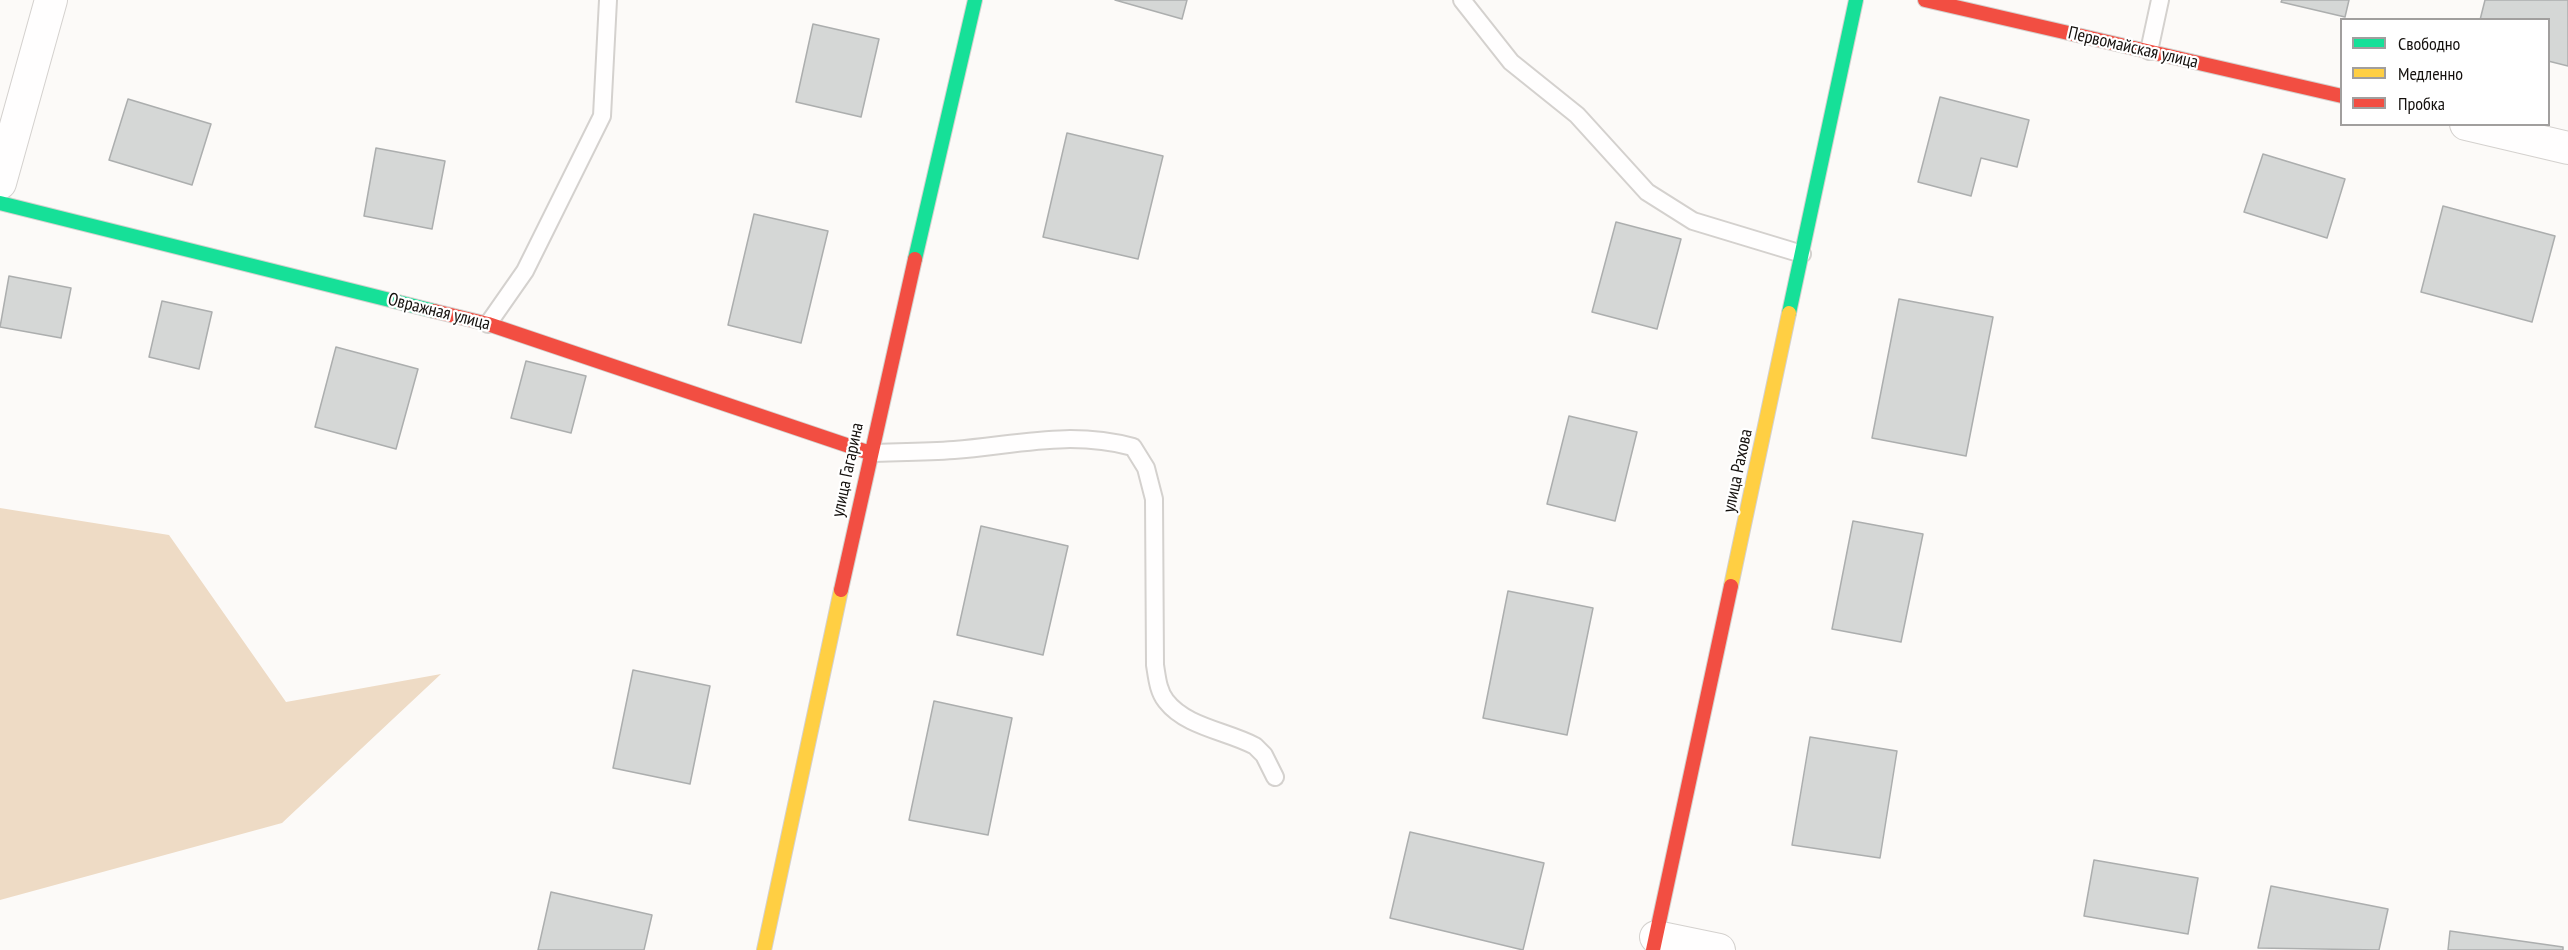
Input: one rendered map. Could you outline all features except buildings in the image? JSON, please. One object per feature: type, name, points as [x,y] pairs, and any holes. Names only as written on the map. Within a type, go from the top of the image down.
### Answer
[{"type":"street","points":[[0,183],[51,0]]},
{"type":"street","name":"улица Гагарина","points":[[764,950],[870,453],[975,0]]},
{"type":"street","name":"улица Рахова","points":[[1655,944],[1856,0]]},
{"type":"street","name":"Первомайская улица","points":[[1925,0],[2340,96]]},
{"type":"street","points":[[2474,126],[2568,148]]},
{"type":"street","name":"Овражная улица","points":[[0,203],[488,324],[870,453]]},
{"type":"street","points":[[1655,944],[1719,950]]},
{"type":"lane","points":[[488,324],[525,271],[602,117],[608,0]]},
{"type":"lane","points":[[1462,0],[1511,62],[1577,115],[1647,192],[1693,221],[1802,254]]},
{"type":"lane","points":[[2149,51],[2160,0]]},
{"type":"lane","points":[[870,453],[953,450],[1052,438],[1105,440],[1133,447],[1146,468],[1154,499],[1155,665],[1159,687],[1166,701],[1179,714],[1254,746],[1264,755],[1275,777]]},
{"type":"shaded area","points":[[0,508],[169,535],[286,702],[441,674],[282,823],[0,900]]},
{"type":"traffic: fast","points":[[915,259],[975,0]]},
{"type":"traffic: fast","points":[[1789,313],[1856,0]]},
{"type":"traffic: fast","points":[[0,203],[434,311]]},
{"type":"traffic: slow","points":[[1731,586],[1789,313]]},
{"type":"traffic: slow","points":[[764,950],[841,590]]},
{"type":"traffic: jam","points":[[1925,0],[2340,96]]},
{"type":"traffic: jam","points":[[841,590],[915,259]]},
{"type":"traffic: jam","points":[[434,311],[488,324],[870,453]]},
{"type":"traffic: jam","points":[[1653,950],[1731,586]]}]
